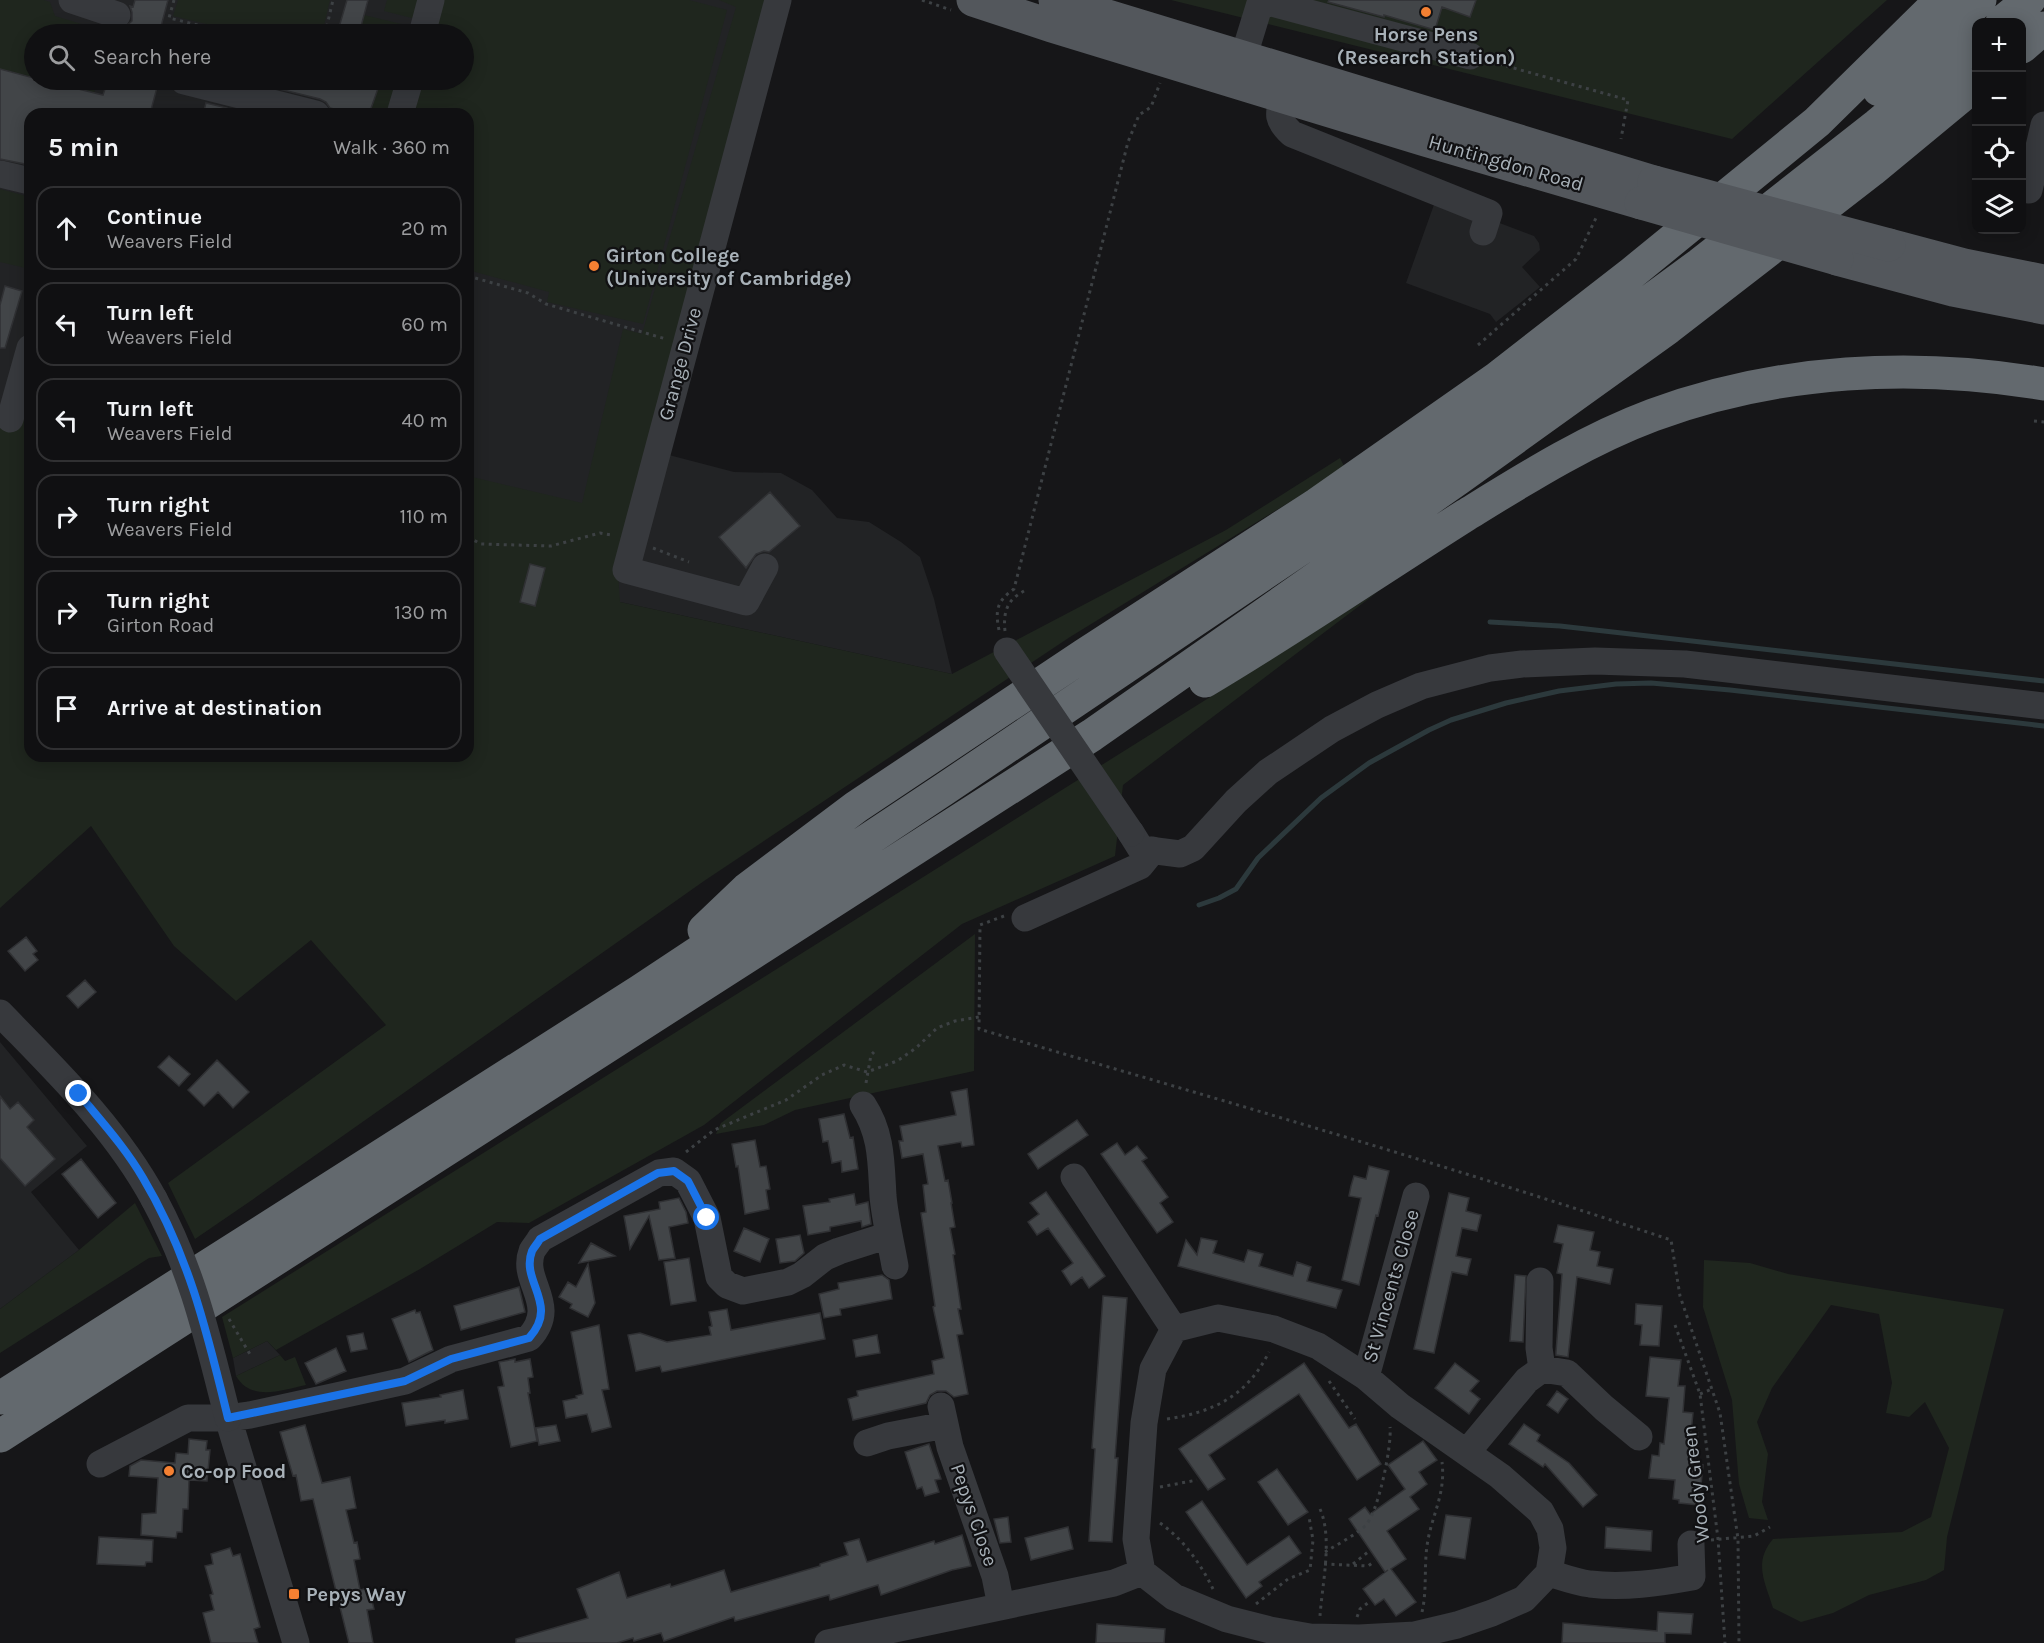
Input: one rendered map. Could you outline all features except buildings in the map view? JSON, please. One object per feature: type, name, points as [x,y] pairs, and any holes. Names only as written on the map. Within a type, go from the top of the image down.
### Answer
[{"type":"highway","points":[[640,991],[747,888],[856,807],[1084,654],[1317,504],[1497,378],[1632,273],[1817,122],[1941,0]]},
{"type":"highway","points":[[1700,264],[1735,217],[1980,0]]},
{"type":"highway","points":[[2007,18],[2029,0]]},
{"type":"highway","points":[[2026,44],[2044,28]]},
{"type":"highway","points":[[0,1398],[640,991],[1441,454],[1700,264],[1972,48]]},
{"type":"highway","points":[[0,1436],[1092,735],[1458,479],[1668,328],[1872,170],[1972,88]]},
{"type":"highway","points":[[1092,735],[1177,697],[1259,649],[1525,478],[1584,446],[1652,415],[1713,396],[1812,376],[1915,372],[2003,377],[2044,384]]},
{"type":"main road","name":"Huntingdon Road","points":[[973,0],[1103,18],[1163,58],[1240,69],[1284,96],[1425,140],[1889,245],[1964,265],[2044,281]]},
{"type":"main road","name":"Huntingdon Road","points":[[1055,0],[1240,69],[1648,192],[1837,259],[1953,290],[2044,308]]},
{"type":"street","points":[[72,0],[117,15]]},
{"type":"street","points":[[425,24],[431,0]]},
{"type":"street","name":"Grange Drive","points":[[765,567],[746,603],[626,570],[778,0]]},
{"type":"street","points":[[1240,69],[1261,0],[1470,56]]},
{"type":"street","points":[[220,90],[292,108]]},
{"type":"street","points":[[402,108],[407,90]]},
{"type":"street","points":[[1284,96],[1278,115],[1282,125],[1292,134],[1489,213],[1483,232]]},
{"type":"street","points":[[2031,190],[2044,125]]},
{"type":"street","points":[[0,174],[24,180]]},
{"type":"street","points":[[10,419],[24,369]]},
{"type":"street","points":[[1007,651],[1141,849],[1180,854],[1193,848],[1236,801],[1268,772],[1341,724],[1420,686],[1490,668],[1522,664],[1595,661],[1685,664],[2044,706]]},
{"type":"street","points":[[1017,916],[1140,866],[1153,850]]},
{"type":"street","points":[[0,1013],[79,1094],[96,1115],[142,1176],[173,1235],[195,1291],[228,1418],[296,1643]]},
{"type":"street","points":[[863,1105],[873,1119],[881,1151],[883,1197],[895,1266]]},
{"type":"street","points":[[100,1464],[188,1418],[228,1418],[405,1381],[451,1359],[529,1338],[538,1329],[542,1316],[530,1266],[532,1252],[540,1239],[658,1173],[674,1171],[688,1181],[707,1218],[719,1277],[727,1285],[743,1291],[788,1282],[802,1275],[825,1257],[889,1235]]},
{"type":"street","points":[[1074,1177],[1174,1329],[1153,1369],[1144,1423],[1136,1539],[1142,1572],[1174,1597],[1226,1631],[1270,1630],[1310,1637],[1359,1638],[1460,1634],[1492,1613],[1524,1599],[1549,1573],[1590,1584],[1627,1585],[1659,1583],[1692,1576],[1691,1544]]},
{"type":"street","name":"St Vincents Close","points":[[1366,1377],[1416,1196]]},
{"type":"street","points":[[1540,1281],[1539,1348],[1542,1370]]},
{"type":"street","name":"St Vincents Close","points":[[1174,1329],[1218,1318],[1274,1329],[1318,1346],[1366,1377],[1400,1406],[1500,1476],[1541,1512],[1550,1529],[1553,1548],[1549,1573]]},
{"type":"street","points":[[1467,1452],[1527,1380],[1542,1370],[1567,1373],[1638,1437]]},
{"type":"street","name":"Pepys Close","points":[[867,1443],[943,1415],[950,1447],[995,1576],[1001,1606]]},
{"type":"street","points":[[828,1643],[1114,1582],[1142,1572]]},
{"type":"path","points":[[327,24],[333,0]]},
{"type":"path","points":[[168,2],[174,1],[170,18],[194,24]]},
{"type":"path","points":[[1470,56],[1628,100],[1622,139]]},
{"type":"path","points":[[1007,651],[996,615],[1002,598],[1014,589],[1128,142],[1139,115],[1150,108],[1161,81],[1163,58]]},
{"type":"path","points":[[1478,345],[1576,260],[1599,212]]},
{"type":"path","points":[[474,278],[528,293],[546,304],[685,345]]},
{"type":"path","points":[[2034,421],[2044,422]]},
{"type":"path","points":[[474,540],[481,544],[551,546],[600,533],[634,540]]},
{"type":"path","points":[[1007,651],[1004,624],[1006,607],[1013,597],[1024,591]]},
{"type":"path","points":[[1017,916],[980,925],[979,1029],[1266,1113],[1575,1208],[1671,1240],[1680,1296],[1720,1413],[1738,1539],[1739,1643]]},
{"type":"path","points":[[658,1173],[714,1130],[786,1100],[822,1075],[844,1065],[867,1072],[897,1061],[916,1048],[937,1028],[955,1021],[979,1017]]},
{"type":"path","points":[[867,1072],[871,1054],[874,1052]]},
{"type":"path","points":[[228,1318],[251,1356]]},
{"type":"path","name":"Woody Green","points":[[1675,1325],[1700,1394],[1718,1539],[1725,1643]]},
{"type":"path","points":[[1163,1419],[1197,1414],[1221,1405],[1237,1393],[1254,1375],[1271,1346]]},
{"type":"path","points":[[1323,1372],[1355,1419]]},
{"type":"path","points":[[1700,1394],[1712,1389]]},
{"type":"path","points":[[1325,1552],[1366,1525],[1372,1514],[1389,1456],[1392,1440],[1390,1418]]},
{"type":"path","points":[[1417,1617],[1422,1611],[1427,1544],[1444,1477],[1441,1460]]},
{"type":"path","points":[[1158,1493],[1159,1487],[1197,1480]]},
{"type":"path","points":[[1320,1509],[1325,1531],[1320,1617],[1324,1625]]},
{"type":"path","points":[[1252,1610],[1270,1591],[1288,1579],[1310,1570],[1313,1540],[1309,1516]]},
{"type":"path","points":[[1156,1520],[1182,1542],[1206,1575],[1216,1595]]},
{"type":"path","points":[[1718,1539],[1754,1536],[1770,1527]]},
{"type":"path","points":[[1353,1564],[1368,1552]]},
{"type":"path","points":[[1324,1564],[1368,1566],[1375,1561]]},
{"type":"shaded area","name":"Girton College (University of Cambridge)","points":[[0,0],[790,0],[669,455],[734,472],[781,473],[812,490],[837,518],[869,522],[901,542],[920,557],[934,599],[952,674],[620,602],[474,537],[474,108],[24,108],[24,423],[0,417]]},
{"type":"shaded area","points":[[0,0],[44,0],[50,2],[55,16],[81,24],[24,24],[24,75],[0,69]]},
{"type":"shaded area","points":[[178,0],[330,0],[324,24],[206,24],[173,16]]},
{"type":"shaded area","points":[[387,0],[421,0],[416,19],[384,11]]},
{"type":"shaded area","points":[[438,0],[689,0],[727,10],[643,324],[547,302],[549,292],[474,272],[474,108],[410,108],[415,90],[474,90],[474,24],[432,24]]},
{"type":"shaded area","points":[[719,0],[768,0],[618,573],[620,602],[952,674],[1226,530],[1340,458],[1345,468],[1070,637],[704,881],[195,1239],[168,1183],[386,1025],[311,940],[236,1001],[174,946],[91,826],[0,908],[0,417],[24,379],[24,762],[474,762],[474,477],[582,503],[623,329],[642,334],[736,7]]},
{"type":"shaded area","points":[[1171,0],[1887,0],[1732,139]]},
{"type":"shaded area","points":[[364,15],[402,24],[362,24]]},
{"type":"shaded area","points":[[377,90],[398,90],[394,108],[371,108]]},
{"type":"shaded area","points":[[0,189],[24,195],[24,268],[0,262]]},
{"type":"shaded area","points":[[1436,199],[1534,236],[1539,243],[1540,250],[1522,267],[1540,287],[1496,322],[1490,314],[1406,283]]},
{"type":"shaded area","points":[[1379,591],[1123,785],[1115,856],[962,924],[704,1125],[529,1223],[497,1222],[420,1269],[276,1350],[267,1341],[233,1358],[222,1317]]},
{"type":"shaded area","points":[[975,934],[974,1071],[795,1110],[764,1125],[716,1134],[721,1123]]},
{"type":"shaded area","points":[[0,1042],[87,1146],[31,1192],[79,1250],[0,1309]]},
{"type":"shaded area","points":[[135,1203],[162,1256],[149,1258],[0,1353],[0,1309],[79,1250]]},
{"type":"shaded area","points":[[1704,1260],[1750,1263],[1788,1274],[2004,1309],[1947,1537],[1944,1570],[1926,1580],[1869,1595],[1833,1613],[1801,1622],[1773,1608],[1764,1581],[1762,1564],[1763,1556],[1773,1539],[1902,1532],[1931,1517],[1949,1448],[1925,1402],[1909,1417],[1886,1413],[1892,1383],[1879,1314],[1831,1305],[1772,1388],[1757,1422],[1768,1454],[1762,1502],[1768,1520],[1749,1518],[1739,1484],[1732,1400],[1703,1307]]},
{"type":"shaded area","points":[[267,1341],[280,1355],[236,1376],[233,1358]]},
{"type":"shaded area","points":[[280,1355],[285,1361],[295,1357],[306,1385],[258,1392],[242,1384],[236,1376]]},
{"type":"waterway","points":[[1490,622],[1560,626],[2044,681]]},
{"type":"waterway","points":[[1199,905],[1236,889],[1258,858],[1321,798],[1369,763],[1451,720],[1506,703],[1559,691],[1616,684],[1651,683],[2044,726]]},
{"type":"place","name":"Horse Pens (Research Station)","points":[[1426,12]]},
{"type":"place","name":"Girton College (University of Cambridge)","points":[[594,266]]},
{"type":"place","name":"Co-op Food","points":[[169,1471]]},
{"type":"place","name":"Pepys Way","points":[[294,1594]]},
{"type":"route","points":[[79,1094],[142,1176],[166,1220],[195,1291],[228,1418],[405,1381],[451,1359],[529,1338],[538,1329],[542,1316],[530,1266],[532,1252],[540,1239],[658,1173],[674,1171],[688,1181],[707,1218]]}]
